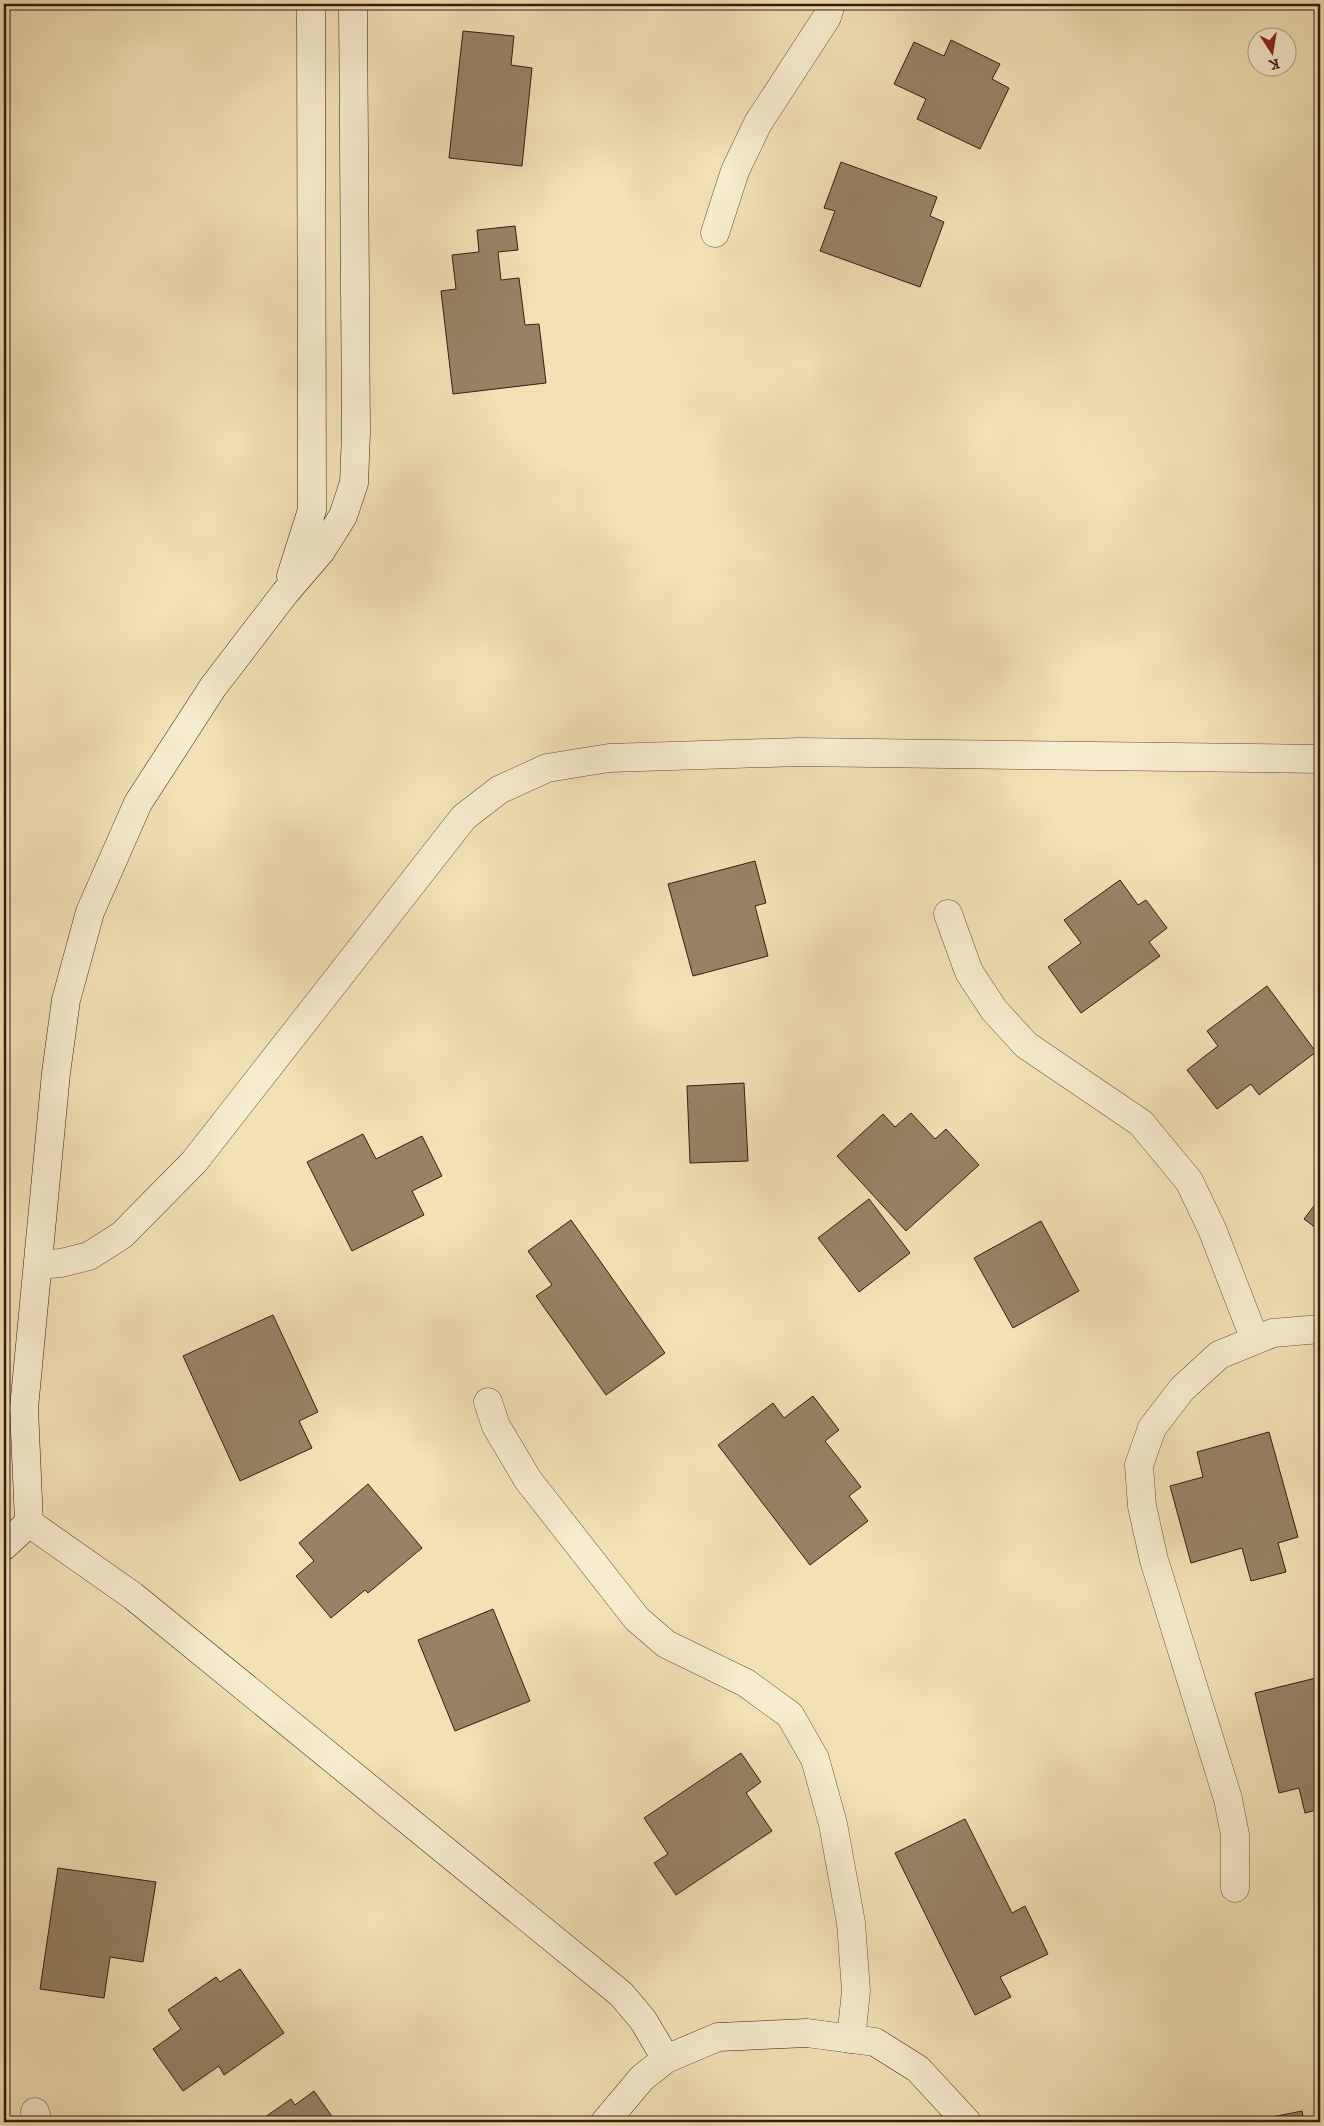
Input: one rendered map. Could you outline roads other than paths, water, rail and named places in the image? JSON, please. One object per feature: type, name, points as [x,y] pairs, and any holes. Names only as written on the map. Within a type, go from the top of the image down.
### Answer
[{"type":"street","points":[[285,593],[307,533],[312,510],[311,4]]},
{"type":"street","points":[[4,1546],[29,1523],[24,1408],[56,1073],[66,1000],[90,912],[138,804],[213,687],[285,593],[326,544],[343,516],[354,483],[356,423],[353,4]]},
{"type":"street","points":[[715,233],[736,170],[758,123],[826,17],[831,4]]},
{"type":"street","points":[[38,1265],[61,1263],[89,1256],[122,1235],[194,1162],[464,817],[499,790],[547,768],[609,758],[798,752],[1320,759]]},
{"type":"street","points":[[948,914],[969,972],[994,1010],[1026,1045],[1141,1123],[1189,1182],[1212,1229],[1254,1340]]},
{"type":"street","points":[[1235,1888],[1234,1835],[1228,1799],[1154,1560],[1142,1506],[1139,1466],[1152,1428],[1182,1389],[1219,1355],[1273,1333],[1320,1329]]},
{"type":"street","points":[[488,1402],[496,1426],[528,1480],[636,1619],[666,1644],[746,1683],[790,1715],[815,1759],[834,1833],[851,1923],[856,1991],[851,2039]]},
{"type":"street","points":[[29,1523],[133,1596],[621,1994],[643,2020],[666,2059]]},
{"type":"street","points":[[605,2122],[642,2078],[666,2059],[718,2037],[807,2033],[875,2042],[918,2069],[967,2122]]}]
